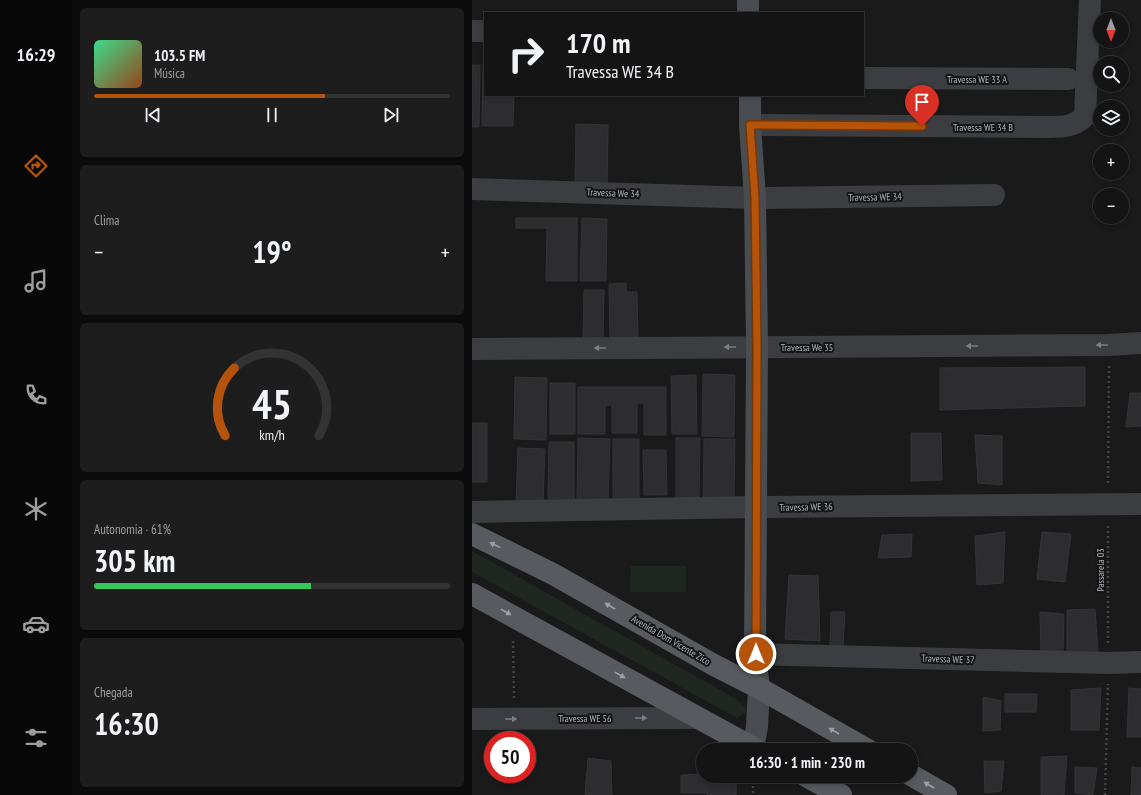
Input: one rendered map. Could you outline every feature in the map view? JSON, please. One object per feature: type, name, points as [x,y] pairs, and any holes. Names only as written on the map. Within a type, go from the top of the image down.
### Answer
[{"type":"main road","points":[[748,0],[748,12]]},
{"type":"main road","points":[[750,96],[750,125],[755,198],[757,347],[756,654],[759,688],[755,743]]},
{"type":"main road","name":"Avenida Dom Vicente Zico","points":[[472,534],[553,574],[856,743]]},
{"type":"main road","points":[[472,594],[744,743]]},
{"type":"main road","points":[[918,779],[946,795]]},
{"type":"main road","points":[[819,783],[841,795]]},
{"type":"street","points":[[1077,82],[1090,0]]},
{"type":"street","points":[[472,31],[484,31]]},
{"type":"street","name":"Travessa WE 33 A","points":[[864,78],[1077,82]]},
{"type":"street","name":"Travessa WE 34 B","points":[[750,125],[1070,126],[1079,122],[1085,116],[1077,82]]},
{"type":"street","name":"Travessa We 34","points":[[472,189],[755,198]]},
{"type":"street","name":"Travessa WE 34","points":[[755,198],[994,195]]},
{"type":"street","name":"Travessa We 35","points":[[472,349],[1109,345],[1141,343]]},
{"type":"street","name":"Travessa WE 36","points":[[472,512],[756,507],[1141,504]]},
{"type":"street","name":"Travessa WE 37","points":[[756,654],[1108,663],[1141,662]]},
{"type":"street","name":"Travessa WE 56","points":[[472,719],[698,718]]},
{"type":"path","name":"Passarela 03","points":[[1105,795],[1108,663],[1109,345]]},
{"type":"path","points":[[513,616],[514,719]]},
{"type":"path","points":[[753,783],[753,795]]},
{"type":"shaded area","points":[[472,551],[736,699],[744,706],[747,712],[737,718],[472,572]]},
{"type":"shaded area","points":[[631,566],[686,566],[686,592],[630,592]]},
{"type":"building","points":[[484,64],[484,96],[514,96],[513,126],[482,126]]},
{"type":"building","points":[[472,65],[480,65],[479,127],[472,127]]},
{"type":"building","points":[[576,124],[608,125],[607,187],[575,186]]},
{"type":"building","points":[[516,218],[577,218],[577,281],[546,281],[547,228],[516,228]]},
{"type":"building","points":[[582,218],[607,219],[606,281],[580,281]]},
{"type":"building","points":[[626,283],[626,292],[637,292],[638,342],[610,343],[609,284]]},
{"type":"building","points":[[584,290],[604,290],[603,342],[583,341]]},
{"type":"building","points":[[1085,367],[1085,406],[940,410],[940,368]]},
{"type":"building","points":[[703,374],[735,375],[734,437],[702,436]]},
{"type":"building","points":[[696,375],[697,434],[672,434],[671,376]]},
{"type":"building","points":[[515,377],[547,378],[546,440],[514,439]]},
{"type":"building","points":[[550,383],[575,383],[575,434],[550,434]]},
{"type":"building","points":[[578,387],[666,387],[666,435],[644,435],[644,403],[637,403],[637,433],[612,433],[612,405],[605,405],[605,434],[578,434]]},
{"type":"building","points":[[1130,393],[1141,393],[1141,426],[1126,427]]},
{"type":"building","points":[[472,423],[487,423],[487,482],[472,482]]},
{"type":"building","points":[[911,433],[941,433],[942,480],[911,481]]},
{"type":"building","points":[[975,435],[1002,436],[1002,485],[978,483]]},
{"type":"building","points":[[578,438],[610,439],[608,501],[577,501]]},
{"type":"building","points":[[676,438],[700,438],[699,499],[676,499]]},
{"type":"building","points":[[613,439],[639,439],[639,499],[613,499]]},
{"type":"building","points":[[704,439],[735,439],[734,502],[703,501]]},
{"type":"building","points":[[549,442],[574,442],[574,499],[548,499]]},
{"type":"building","points":[[518,448],[545,449],[543,504],[516,503]]},
{"type":"building","points":[[643,450],[666,450],[667,495],[644,495]]},
{"type":"building","points":[[1005,532],[1003,583],[977,585],[975,536]]},
{"type":"building","points":[[1042,532],[1071,534],[1065,582],[1037,579]]},
{"type":"building","points":[[912,534],[911,557],[878,558],[882,535]]},
{"type":"building","points":[[789,575],[818,576],[820,641],[785,639]]},
{"type":"building","points":[[1095,609],[1098,653],[1067,654],[1067,610]]},
{"type":"building","points":[[831,612],[845,612],[843,647],[830,648]]},
{"type":"building","points":[[1040,612],[1064,614],[1063,651],[1041,651]]},
{"type":"building","points":[[1101,688],[1099,730],[1071,730],[1071,690]]},
{"type":"building","points":[[1129,688],[1141,689],[1141,737],[1127,737]]},
{"type":"building","points":[[1005,694],[1037,694],[1036,712],[1005,712]]},
{"type":"building","points":[[983,697],[1001,701],[1000,730],[983,731]]},
{"type":"building","points":[[1067,756],[1064,795],[1041,795],[1041,757]]},
{"type":"building","points":[[588,758],[611,761],[612,795],[585,795]]},
{"type":"building","points":[[984,761],[1004,761],[1001,791],[985,793]]},
{"type":"building","points":[[1075,767],[1097,768],[1093,795],[1075,793]]},
{"type":"building","points":[[1132,767],[1141,768],[1141,795],[1131,795]]},
{"type":"building","points":[[696,774],[696,783],[736,783],[736,795],[681,793],[681,775]]},
{"type":"route","points":[[756,654],[757,347],[755,198],[750,125],[922,126]]}]
